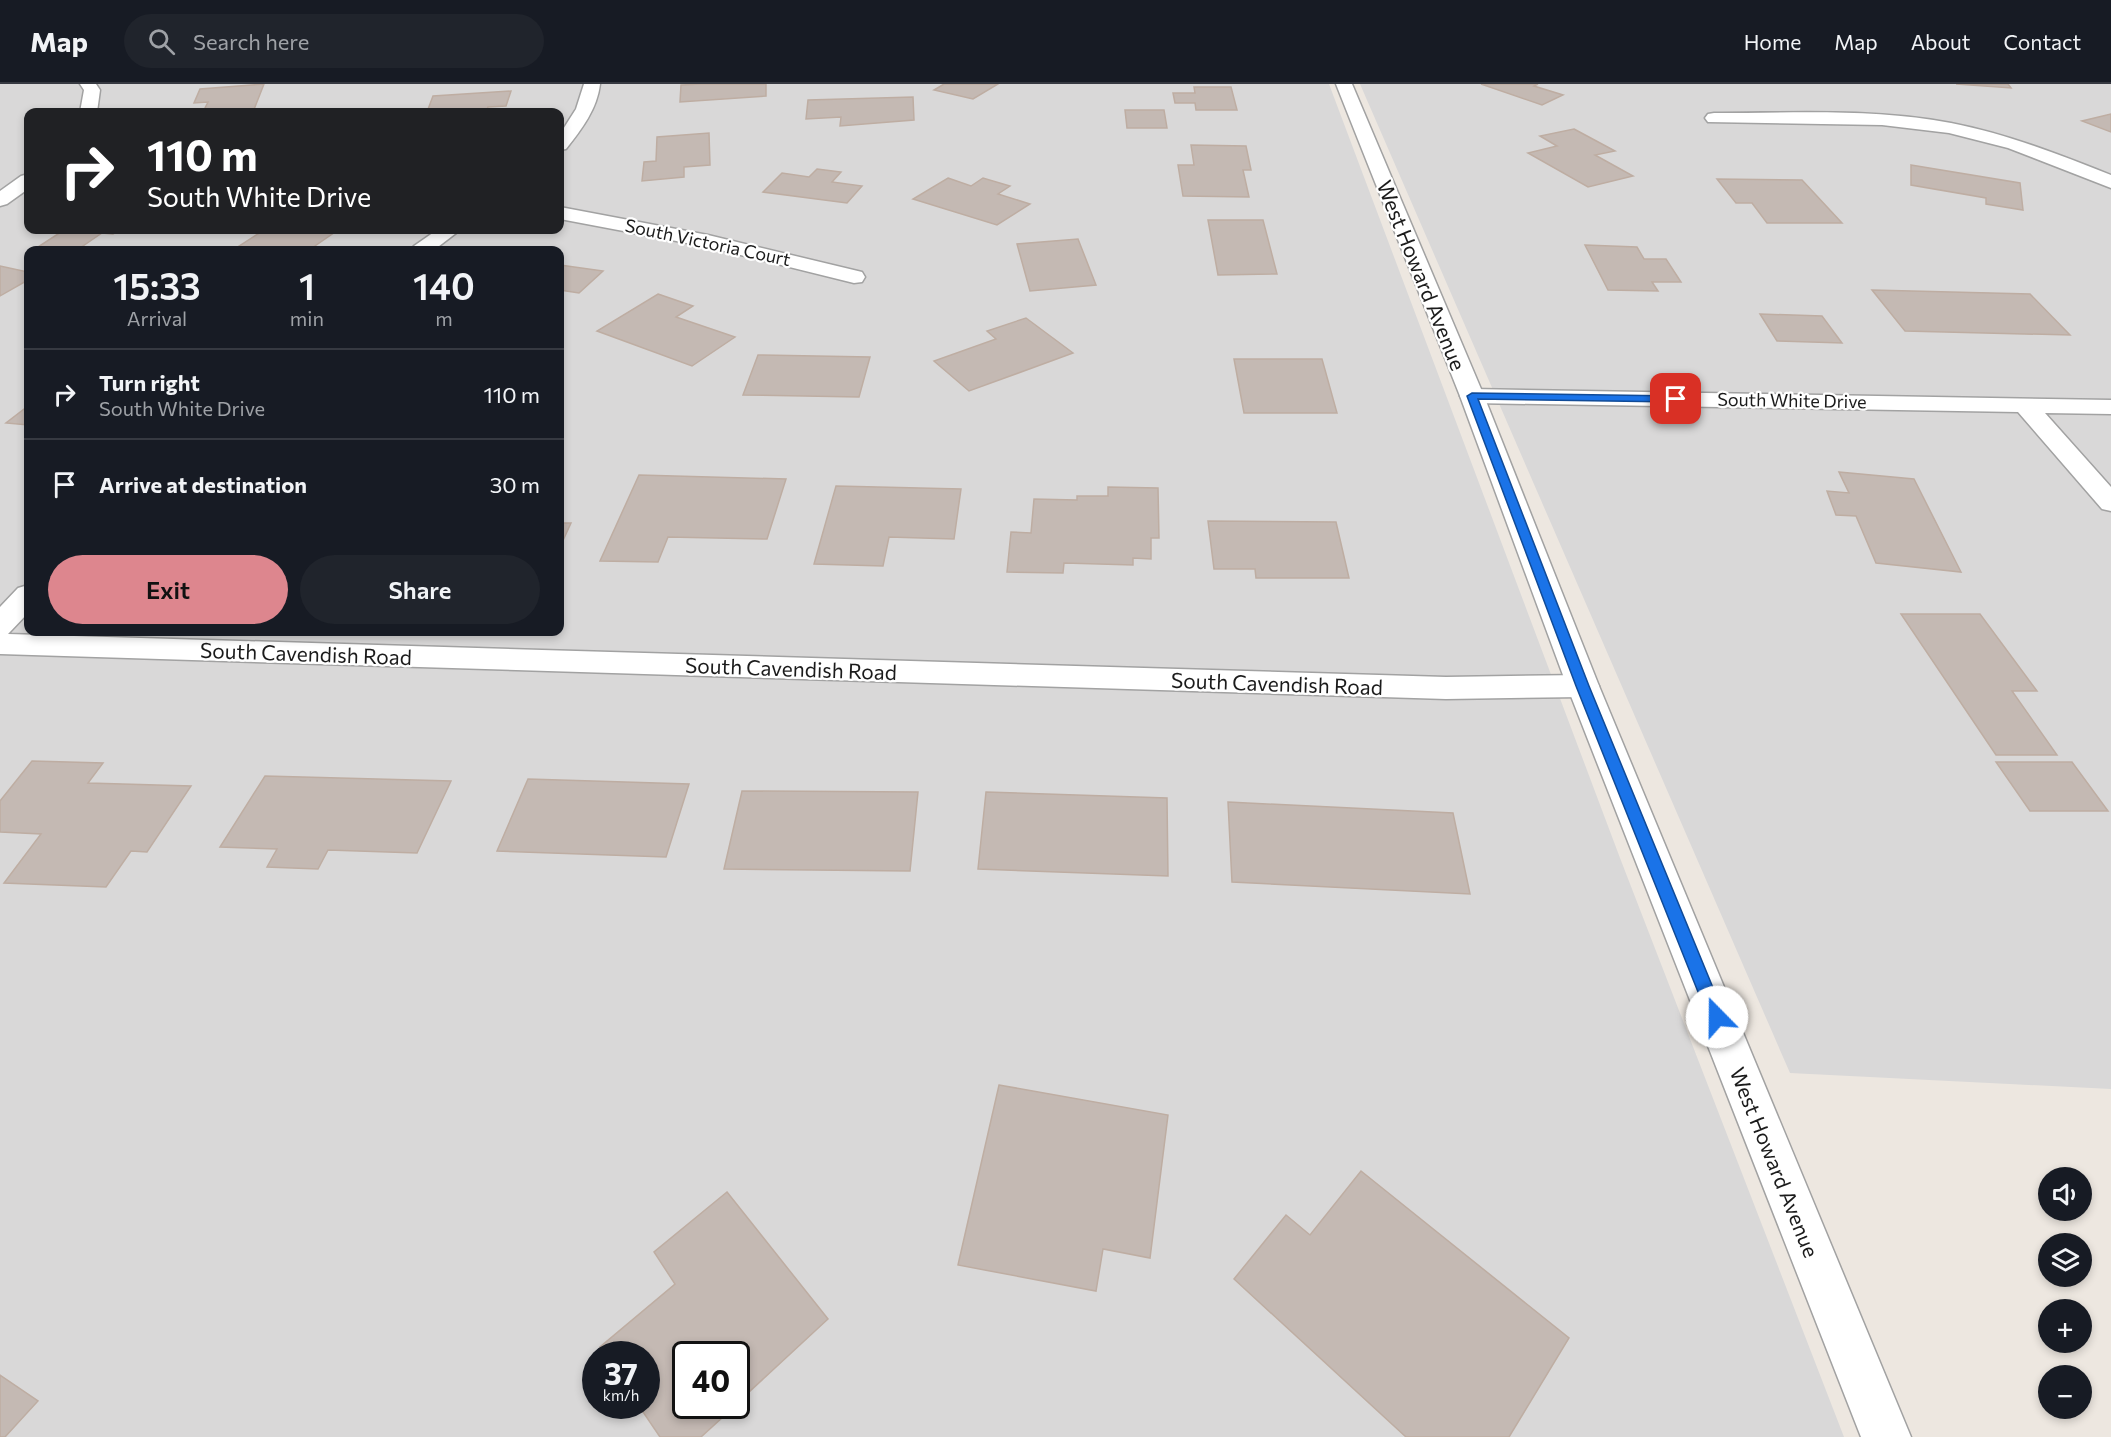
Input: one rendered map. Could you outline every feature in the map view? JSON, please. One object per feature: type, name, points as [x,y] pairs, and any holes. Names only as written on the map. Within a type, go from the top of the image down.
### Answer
[{"type":"street","points":[[88,84],[92,90],[90,108]]},
{"type":"street","points":[[564,140],[576,124],[591,92],[592,84]]},
{"type":"street","name":"West Howard Avenue","points":[[1344,84],[1472,396],[1583,686],[1886,1437]]},
{"type":"street","points":[[1714,118],[1877,120],[1961,130],[2014,144],[2111,182]]},
{"type":"street","points":[[0,200],[24,183]]},
{"type":"street","name":"South Victoria Court","points":[[564,214],[767,253],[854,277]]},
{"type":"street","points":[[427,246],[444,234]]},
{"type":"street","name":"South White Drive","points":[[1472,396],[2111,407]]},
{"type":"street","points":[[2025,405],[2111,503]]},
{"type":"street","points":[[0,626],[24,599]]},
{"type":"street","name":"South Cavendish Road","points":[[0,644],[1446,688],[1583,686]]},
{"type":"shaded area","points":[[0,84],[1329,84],[1620,858],[1844,1437],[0,1437]]},
{"type":"shaded area","points":[[1360,84],[2111,84],[2111,1089],[1790,1073]]},
{"type":"building","points":[[264,84],[255,108],[205,108],[208,102],[194,103],[200,89]]},
{"type":"building","points":[[766,84],[766,96],[680,102],[681,85]]},
{"type":"building","points":[[944,84],[998,84],[973,99],[934,90]]},
{"type":"building","points":[[1481,84],[1538,84],[1534,86],[1563,95],[1542,105]]},
{"type":"building","points":[[1956,84],[2008,84],[2011,88]]},
{"type":"building","points":[[1194,87],[1231,87],[1237,110],[1196,110],[1195,103],[1175,103],[1173,93],[1195,93]]},
{"type":"building","points":[[511,91],[506,106],[488,108],[428,108],[433,96]]},
{"type":"building","points":[[913,97],[914,120],[840,126],[841,117],[806,119],[808,100]]},
{"type":"building","points":[[1125,110],[1164,110],[1167,128],[1127,128]]},
{"type":"building","points":[[2111,114],[2111,132],[2082,121]]},
{"type":"building","points":[[1574,129],[1615,151],[1595,155],[1633,176],[1588,187],[1528,153],[1557,146],[1540,136]]},
{"type":"building","points":[[709,133],[710,165],[684,167],[684,177],[642,181],[644,162],[656,161],[657,137]]},
{"type":"building","points":[[1191,145],[1246,146],[1251,170],[1243,170],[1249,197],[1183,196],[1178,165],[1194,165]]},
{"type":"building","points":[[1911,165],[2020,183],[2023,210],[1986,204],[1986,198],[1911,185]]},
{"type":"building","points":[[817,169],[841,172],[832,182],[862,186],[847,203],[763,192],[782,173],[809,177]]},
{"type":"building","points":[[948,178],[971,186],[983,178],[1010,186],[998,194],[1030,204],[997,225],[913,199]]},
{"type":"building","points":[[1717,179],[1802,180],[1842,223],[1767,223],[1752,203],[1736,203]]},
{"type":"building","points":[[1208,220],[1263,220],[1277,274],[1218,275]]},
{"type":"building","points":[[58,234],[101,234],[83,246],[40,246]]},
{"type":"building","points":[[258,234],[332,234],[315,246],[239,246]]},
{"type":"building","points":[[1078,239],[1096,285],[1030,291],[1017,244]]},
{"type":"building","points":[[1585,245],[1637,247],[1644,259],[1666,259],[1681,282],[1652,282],[1658,291],[1608,290]]},
{"type":"building","points":[[0,266],[24,271],[24,282],[0,296]]},
{"type":"building","points":[[564,266],[603,271],[579,293],[564,291]]},
{"type":"building","points":[[1872,290],[2030,294],[2070,335],[1905,331]]},
{"type":"building","points":[[658,294],[693,306],[676,317],[735,337],[692,366],[597,331]]},
{"type":"building","points":[[1760,314],[1822,316],[1842,343],[1777,341]]},
{"type":"building","points":[[1026,318],[1073,353],[969,391],[934,361],[996,339],[987,331]]},
{"type":"building","points":[[758,355],[870,357],[859,397],[743,395]]},
{"type":"building","points":[[1234,359],[1322,359],[1337,413],[1244,413]]},
{"type":"building","points":[[24,409],[24,425],[6,423]]},
{"type":"building","points":[[1839,472],[1914,479],[1961,572],[1876,563],[1856,516],[1836,515],[1827,491],[1849,493]]},
{"type":"building","points":[[639,475],[786,479],[767,539],[668,537],[658,562],[600,561]]},
{"type":"building","points":[[836,486],[961,489],[954,539],[889,537],[883,566],[814,564]]},
{"type":"building","points":[[1108,487],[1158,488],[1159,538],[1151,538],[1151,559],[1133,558],[1133,565],[1064,563],[1063,573],[1007,572],[1011,532],[1031,533],[1034,499],[1077,500],[1077,496],[1108,496]]},
{"type":"building","points":[[1208,521],[1336,522],[1349,578],[1256,578],[1255,569],[1214,569]]},
{"type":"building","points":[[564,523],[571,523],[564,538]]},
{"type":"building","points":[[1901,614],[1980,614],[2037,691],[2012,691],[2057,755],[1996,755]]},
{"type":"building","points":[[32,761],[103,763],[88,783],[191,786],[147,852],[131,851],[106,887],[4,883],[41,834],[0,832],[0,801]]},
{"type":"building","points":[[1996,762],[2072,762],[2108,811],[2030,811]]},
{"type":"building","points":[[265,776],[451,781],[417,853],[328,850],[318,869],[267,867],[277,849],[220,847]]},
{"type":"building","points":[[528,779],[689,784],[666,857],[497,851]]},
{"type":"building","points":[[742,791],[918,792],[910,871],[724,869]]},
{"type":"building","points":[[986,792],[1167,798],[1168,876],[978,869]]},
{"type":"building","points":[[1228,802],[1453,813],[1470,894],[1232,882]]},
{"type":"building","points":[[999,1085],[1168,1115],[1150,1258],[1103,1249],[1096,1291],[958,1265]]},
{"type":"building","points":[[1361,1171],[1569,1338],[1509,1437],[1406,1437],[1234,1279],[1286,1215],[1310,1235]]},
{"type":"building","points":[[727,1192],[828,1319],[750,1391],[750,1341],[672,1341],[672,1419],[721,1419],[701,1437],[660,1437],[648,1419],[660,1419],[660,1341],[607,1341],[675,1284],[654,1252]]},
{"type":"building","points":[[0,1375],[38,1401],[5,1437],[0,1437]]},
{"type":"route","points":[[1676,399],[1472,396],[1583,686],[1717,1017]]}]
